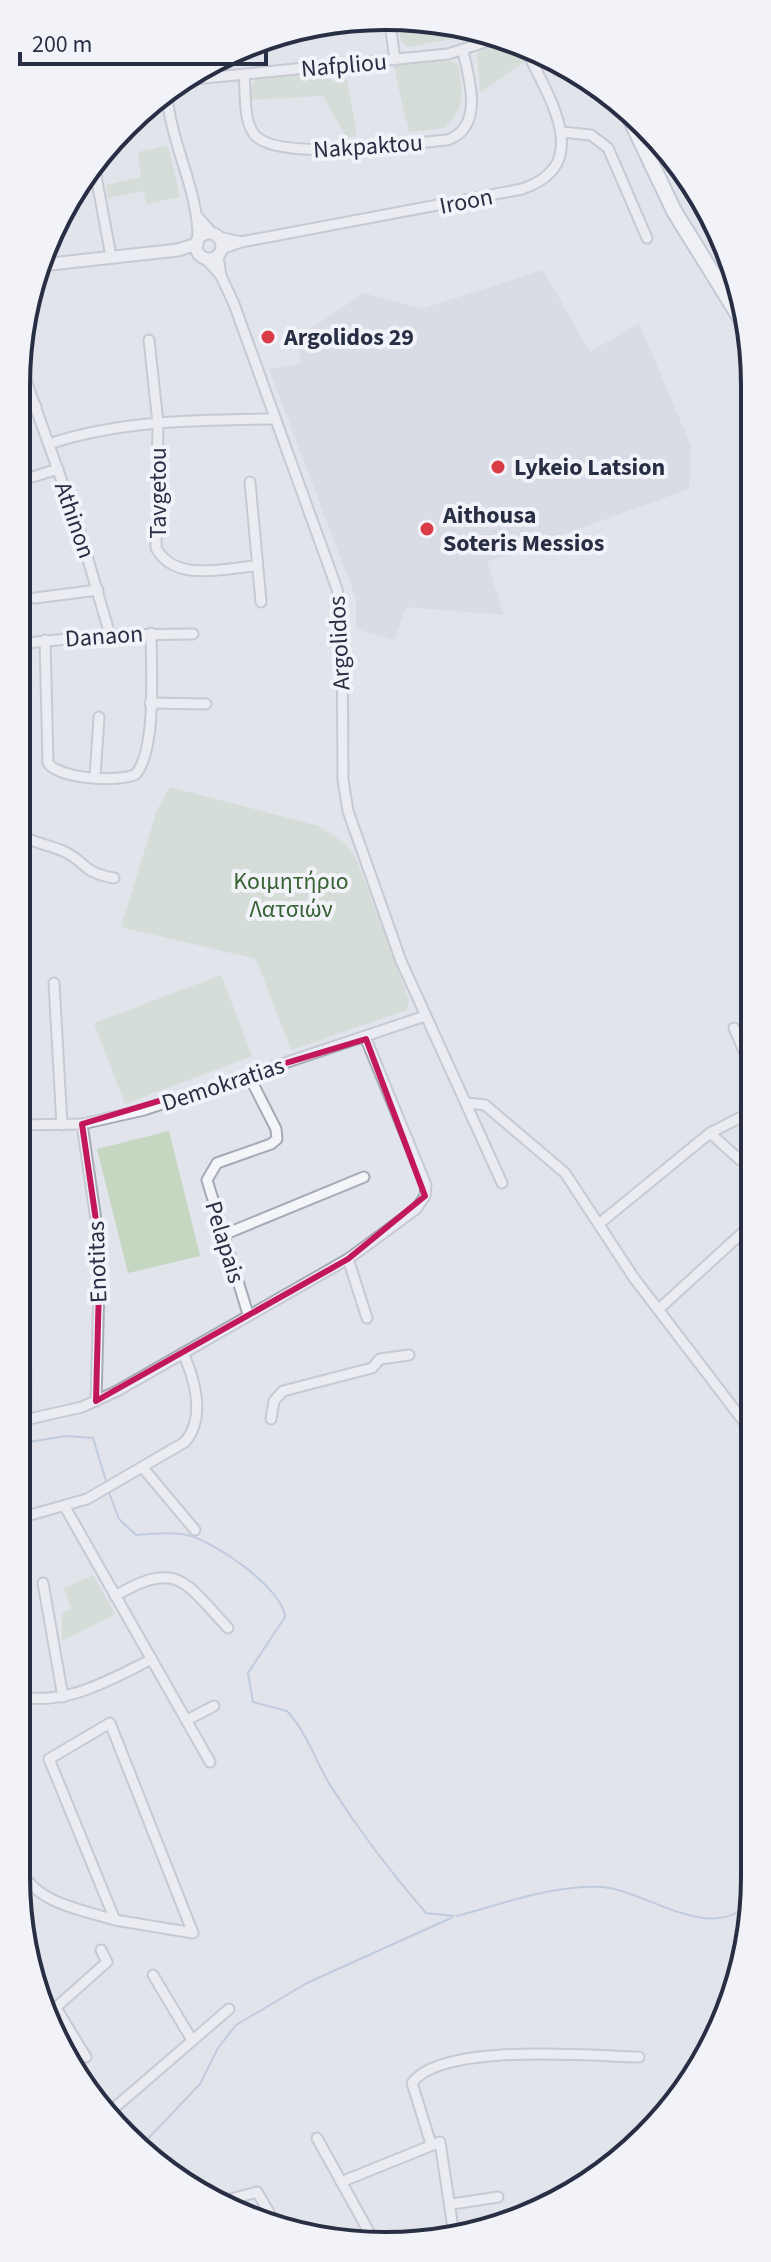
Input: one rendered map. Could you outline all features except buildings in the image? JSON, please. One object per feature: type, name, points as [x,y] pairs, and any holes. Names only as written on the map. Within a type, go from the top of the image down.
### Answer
[{"type":"main road","points":[[638,135],[674,211],[732,305]]},
{"type":"main road","points":[[655,154],[717,282]]},
{"type":"street","points":[[391,30],[395,60]]},
{"type":"street","name":"Nafpliou","points":[[209,78],[463,52],[484,44]]},
{"type":"street","name":"Nakpaktou","points":[[244,74],[251,127],[258,139],[273,147],[297,150],[447,140],[465,129],[472,109],[463,52]]},
{"type":"street","points":[[531,61],[562,132],[586,133],[608,148],[647,238]]},
{"type":"street","name":"Argolidos","points":[[169,103],[178,151],[198,217],[337,589],[342,627],[342,768],[348,811],[401,961],[502,1183]]},
{"type":"street","name":"Iroon","points":[[52,264],[241,242],[522,189],[541,181],[557,164],[563,148],[562,132]]},
{"type":"street","points":[[96,179],[111,256]]},
{"type":"street","name":"Argolidos","points":[[198,217],[209,246]]},
{"type":"street","points":[[149,340],[158,423]]},
{"type":"street","name":"Athinon","points":[[30,390],[98,590],[110,635]]},
{"type":"street","points":[[30,407],[36,406]]},
{"type":"street","points":[[49,444],[88,433],[158,423],[275,419]]},
{"type":"street","name":"Tavgetou","points":[[158,423],[156,548],[161,557],[171,567],[185,570],[257,566]]},
{"type":"street","points":[[30,478],[58,469]]},
{"type":"street","points":[[250,482],[261,602]]},
{"type":"street","points":[[35,598],[98,590]]},
{"type":"street","points":[[45,640],[48,763],[61,774],[128,778],[136,774],[142,761],[150,703],[151,633]]},
{"type":"street","name":"Danaon","points":[[30,642],[110,635],[193,634]]},
{"type":"street","points":[[150,703],[206,704]]},
{"type":"street","points":[[95,777],[99,717]]},
{"type":"street","points":[[30,843],[65,852],[91,875],[114,878]]},
{"type":"street","points":[[54,983],[62,1125]]},
{"type":"street","name":"Demokratias","points":[[30,1125],[82,1124],[144,1110],[366,1039],[425,1016]]},
{"type":"street","points":[[734,1028],[741,1044]]},
{"type":"street","points":[[30,1419],[96,1401],[348,1259],[416,1209],[426,1191],[366,1039]]},
{"type":"street","name":"Pelapais","points":[[248,1314],[208,1189],[210,1170],[221,1162],[274,1143],[277,1135],[249,1076]]},
{"type":"street","points":[[468,1103],[485,1105],[558,1166],[600,1223],[634,1278],[741,1418]]},
{"type":"street","points":[[600,1223],[710,1133],[741,1117]]},
{"type":"street","name":"Enotitas","points":[[82,1124],[100,1248],[96,1401]]},
{"type":"street","points":[[710,1133],[740,1160]]},
{"type":"street","points":[[223,1235],[364,1177]]},
{"type":"street","points":[[659,1309],[741,1234]]},
{"type":"street","points":[[348,1259],[367,1318]]},
{"type":"street","points":[[30,1516],[65,1507],[181,1445],[193,1431],[197,1409],[195,1388],[183,1353]]},
{"type":"street","points":[[271,1419],[275,1398],[283,1391],[372,1368],[380,1359],[409,1355]]},
{"type":"street","points":[[143,1468],[195,1530]]},
{"type":"street","points":[[65,1507],[210,1762]]},
{"type":"street","points":[[115,1596],[149,1577],[171,1577],[190,1588],[228,1628]]},
{"type":"street","points":[[43,1583],[63,1697]]},
{"type":"street","points":[[30,1697],[63,1697],[91,1688],[152,1659]]},
{"type":"street","points":[[187,1720],[214,1706]]},
{"type":"street","points":[[30,1883],[43,1897],[115,1920],[193,1933],[110,1723],[49,1759],[115,1920]]},
{"type":"street","points":[[86,2057],[56,2008],[107,1962],[101,1950]]},
{"type":"street","points":[[153,1975],[192,2040]]},
{"type":"street","points":[[115,2107],[229,2009]]},
{"type":"street","points":[[431,2144],[412,2083],[418,2074],[455,2063],[508,2054],[639,2057]]},
{"type":"street","points":[[317,2138],[369,2231]]},
{"type":"street","points":[[341,2182],[440,2142],[453,2225]]},
{"type":"street","points":[[234,2198],[257,2192],[269,2212]]},
{"type":"street","points":[[452,2204],[498,2197]]},
{"type":"highlighted area","points":[[366,1039],[425,1196],[348,1259],[96,1401],[100,1248],[82,1124]]},
{"type":"shaded area","name":"Lykeio Latsion","points":[[543,270],[590,352],[639,323],[691,446],[689,489],[487,562],[504,615],[406,607],[394,640],[356,629],[356,599],[269,369],[302,363],[295,339],[364,293],[421,309]]},
{"type":"green space","points":[[400,31],[459,38],[408,47],[401,41]]},
{"type":"green space","points":[[492,47],[522,57],[525,61],[480,93],[477,53]]},
{"type":"green space","points":[[450,61],[458,65],[461,84],[457,113],[445,128],[409,132],[393,64]]},
{"type":"green space","points":[[321,74],[334,81],[347,79],[357,136],[347,138],[323,96],[251,100],[252,84],[256,79]]},
{"type":"green space","points":[[168,145],[180,197],[146,204],[144,191],[108,198],[106,185],[141,177],[138,152]]},
{"type":"green space","name":"Κοιμητήριο Λατσιών","points":[[170,787],[319,826],[346,844],[356,858],[409,1000],[407,1010],[291,1050],[256,959],[121,927],[157,810]]},
{"type":"green space","points":[[221,975],[252,1056],[125,1104],[94,1023]]},
{"type":"green space","points":[[169,1131],[200,1256],[128,1273],[97,1149]]},
{"type":"green space","points":[[93,1575],[115,1614],[62,1641],[62,1614],[71,1608],[64,1588]]},
{"type":"waterway","points":[[30,1442],[66,1436],[93,1438],[107,1484]]},
{"type":"waterway","points":[[108,1490],[119,1519],[136,1535],[175,1533],[199,1539],[245,1567],[273,1593],[285,1617],[248,1673],[253,1702],[287,1711],[300,1728],[341,1802],[401,1883],[426,1913],[454,1916]]},
{"type":"waterway","points":[[457,1916],[529,1896],[583,1887],[619,1890],[700,1917],[720,1918],[739,1910]]},
{"type":"waterway","points":[[147,2140],[200,2084],[218,2048],[236,2025],[307,1983],[451,1918]]},
{"type":"place","name":"Argolidos 29","points":[[268,337]]},
{"type":"place","name":"Lykeio Latsion","points":[[498,467]]},
{"type":"place","name":"Aithousa Soteris Messios","points":[[427,529]]}]
